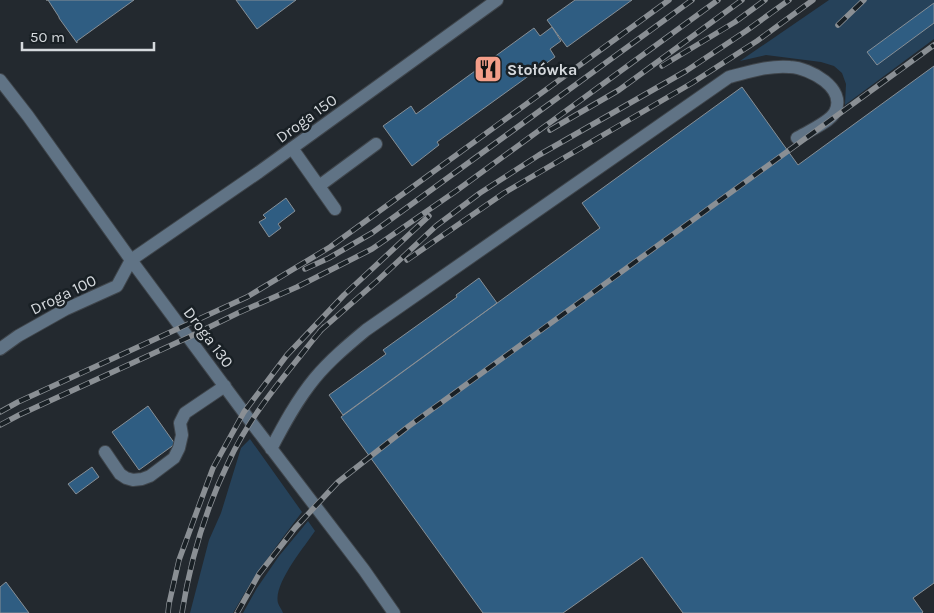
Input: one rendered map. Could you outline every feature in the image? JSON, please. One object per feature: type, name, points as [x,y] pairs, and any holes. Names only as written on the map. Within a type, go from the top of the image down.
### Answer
[{"type":"lane","name":"Droga 150","points":[[131,260],[292,148],[497,0]]},
{"type":"lane","points":[[271,448],[292,410],[315,378],[338,354],[366,330],[729,77],[758,69],[792,66],[816,74],[834,90],[837,100],[835,113],[831,118],[797,138]]},
{"type":"lane","name":"Droga 130","points":[[0,80],[131,260],[364,570],[394,613]]},
{"type":"lane","points":[[319,186],[376,144]]},
{"type":"lane","points":[[292,148],[335,209]]},
{"type":"lane","name":"Droga 100","points":[[0,349],[18,336],[66,309],[117,286],[131,260]]},
{"type":"lane","points":[[105,452],[120,474],[126,478],[134,480],[150,476],[174,458],[182,435],[180,423],[185,413],[225,386]]},
{"type":"shaded area","points":[[829,0],[934,0],[934,39],[845,105],[846,84],[842,73],[834,66],[821,62],[766,55],[740,61]]},
{"type":"shaded area","points":[[250,439],[302,512],[274,549],[233,613],[190,613],[209,540],[221,513],[241,448]]},
{"type":"shaded area","points":[[308,521],[315,531],[280,586],[278,603],[283,613],[243,613],[257,588],[279,556]]},
{"type":"building","points":[[48,0],[134,0],[77,41],[77,43]]},
{"type":"building","points":[[236,0],[296,0],[257,29]]},
{"type":"building","points":[[575,0],[632,0],[567,47],[547,20]]},
{"type":"building","points":[[934,3],[934,23],[877,65],[867,52]]},
{"type":"building","points":[[552,27],[561,41],[550,49],[555,57],[437,142],[439,145],[412,166],[383,126],[411,106],[416,114],[534,28],[540,36]]},
{"type":"building","points":[[934,66],[934,583],[913,598],[923,612],[683,613],[642,557],[563,613],[483,613],[341,417],[600,228],[582,203],[742,87],[798,165]]},
{"type":"building","points":[[286,198],[295,211],[278,224],[281,228],[269,237],[259,222],[266,218],[263,215]]},
{"type":"building","points":[[479,278],[497,303],[343,415],[329,395],[386,354],[383,350],[457,297],[456,295]]},
{"type":"building","points":[[148,406],[175,444],[139,470],[112,432]]},
{"type":"building","points":[[92,467],[99,477],[76,494],[68,484]]},
{"type":"building","points":[[6,582],[29,613],[0,613],[0,587]]},
{"type":"railway","points":[[0,412],[247,297],[330,247],[669,0]]},
{"type":"railway","points":[[305,269],[329,258],[372,233],[692,0]]},
{"type":"railway","points":[[0,425],[297,287],[372,249],[456,191],[718,0]]},
{"type":"railway","points":[[550,130],[619,90],[742,0]]},
{"type":"railway","points":[[662,66],[735,22],[765,0]]},
{"type":"railway","points":[[320,331],[436,226],[480,193],[539,155],[686,71],[789,0]]},
{"type":"railway","points":[[407,260],[504,193],[692,83],[757,41],[813,0]]},
{"type":"railway","points":[[838,25],[864,0]]},
{"type":"railway","points":[[237,613],[259,574],[295,528],[338,482],[409,426],[934,45]]},
{"type":"railway","points":[[168,613],[179,560],[213,468],[244,412],[287,355],[344,295],[429,216]]},
{"type":"railway","points":[[182,613],[189,574],[206,516],[236,447],[251,421],[269,396],[324,327]]},
{"type":"place","name":"Stołówka","points":[[488,69]]}]
